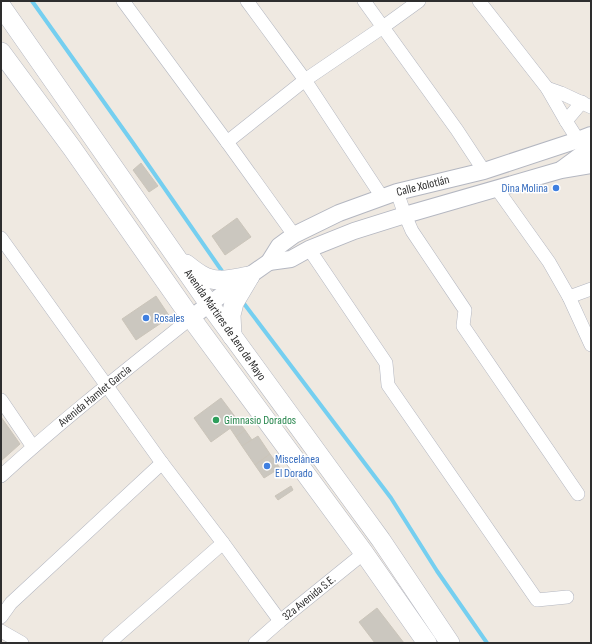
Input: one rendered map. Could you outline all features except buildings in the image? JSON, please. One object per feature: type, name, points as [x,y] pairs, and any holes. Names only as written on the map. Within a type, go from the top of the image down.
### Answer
[{"type":"main road","name":"Avenida Mártires de 1ero de Mayo","points":[[1,6],[209,304],[381,540],[450,643]]},
{"type":"main road","name":"Avenida Mártires de 1ero de Mayo","points":[[1,52],[72,148],[191,318],[364,553],[427,643]]},
{"type":"main road","points":[[178,258],[197,273],[234,287],[231,315],[232,336]]},
{"type":"street","points":[[123,1],[294,236]]},
{"type":"street","points":[[247,1],[405,215],[412,230],[464,310],[463,326],[578,494]]},
{"type":"street","points":[[364,1],[457,130],[484,171]]},
{"type":"street","points":[[227,142],[305,80],[419,1]]},
{"type":"street","points":[[478,1],[547,88],[566,121],[587,141],[589,149],[561,170]]},
{"type":"street","points":[[547,88],[586,105],[566,121]]},
{"type":"street","name":"Calle Xolotlán","points":[[191,318],[269,262],[279,246],[294,236],[339,213],[390,195],[484,171],[587,141]]},
{"type":"street","name":"Calle Xolotlán","points":[[269,262],[291,258],[354,231],[405,215],[561,170],[591,166]]},
{"type":"street","points":[[497,189],[549,262],[569,297],[591,345]]},
{"type":"street","points":[[1,238],[162,463],[223,542],[280,621]]},
{"type":"street","points":[[309,249],[386,364],[388,385],[538,600],[567,597]]},
{"type":"street","points":[[569,297],[591,289]]},
{"type":"street","name":"Avenida Hamlet García","points":[[1,476],[33,446],[191,318]]},
{"type":"street","points":[[1,400],[33,446]]},
{"type":"street","points":[[1,617],[10,603],[162,463]]},
{"type":"street","points":[[109,643],[223,542]]},
{"type":"street","name":"32a Avenida S.E.","points":[[255,643],[364,553]]},
{"type":"street","points":[[1,631],[22,643]]},
{"type":"waterway","points":[[32,1],[224,274]]},
{"type":"waterway","points":[[242,301],[391,498],[437,571],[487,643]]},
{"type":"place","name":"Dina Molina","points":[[556,188]]},
{"type":"place","name":"Rosales","points":[[146,318]]},
{"type":"place","name":"Gimnasio Dorados","points":[[216,420]]},
{"type":"place","name":"Miscelánea El Dorado","points":[[267,466]]}]
